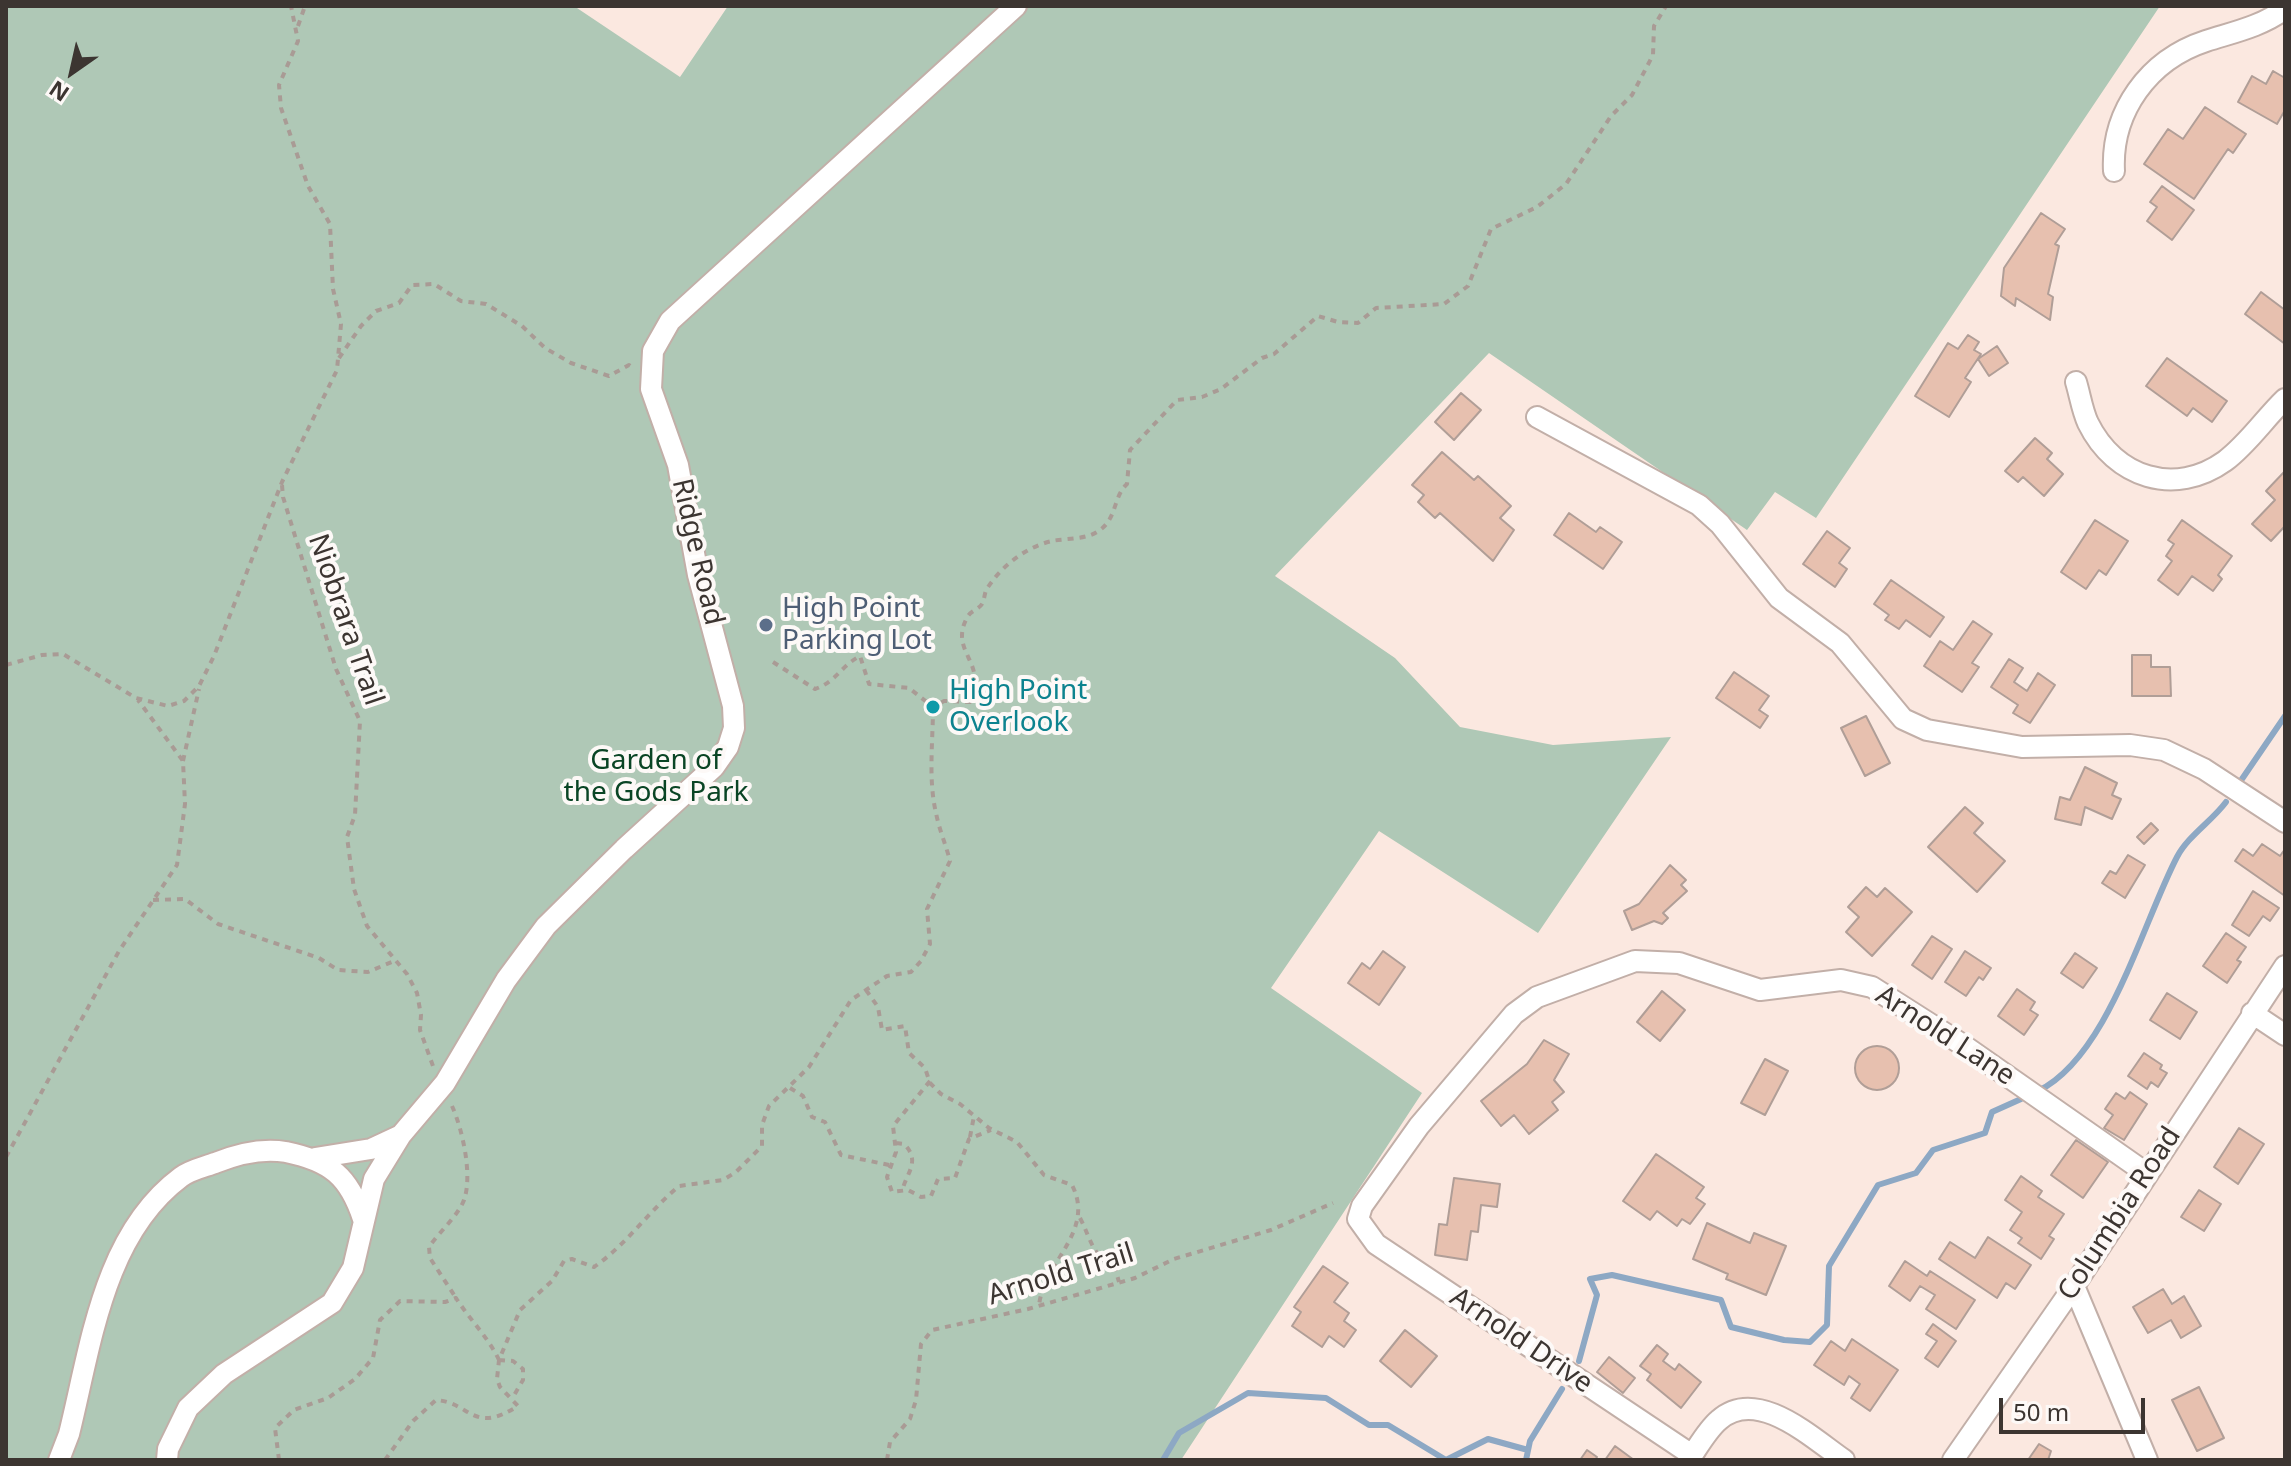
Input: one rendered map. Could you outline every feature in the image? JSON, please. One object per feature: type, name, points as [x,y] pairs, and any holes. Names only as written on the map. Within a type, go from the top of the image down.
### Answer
[{"type":"street","name":"Ridge Road","points":[[167,1460],[168,1449],[188,1408],[224,1374],[332,1303],[353,1268],[374,1179],[401,1135],[445,1083],[506,980],[546,926],[714,767],[728,747],[734,728],[733,706],[698,575],[678,465],[651,389],[650,369],[656,342],[670,321],[1016,6]]},
{"type":"street","points":[[2114,171],[2113,148],[2119,119],[2134,93],[2154,73],[2177,53],[2269,21],[2285,9]]},
{"type":"street","points":[[2076,382],[2087,420],[2109,455],[2122,466],[2157,480],[2193,478],[2212,470],[2229,458],[2285,399]]},
{"type":"street","points":[[1537,417],[1699,505],[1720,524],[1779,598],[1850,653],[1903,719],[1927,730],[2022,747],[2130,745],[2164,750],[2204,769],[2285,822]]},
{"type":"street","name":"Arnold Lane","points":[[1358,1219],[1362,1206],[1419,1126],[1514,1014],[1537,997],[1635,961],[1679,963],[1760,990],[1841,980],[1872,987],[2146,1173]]},
{"type":"street","name":"Columbia Road","points":[[1953,1460],[2074,1286],[2285,966]]},
{"type":"street","points":[[2252,1013],[2285,1035]]},
{"type":"street","name":"Ridge Road","points":[[315,1158],[371,1149],[401,1135]]},
{"type":"street","points":[[59,1460],[113,1268],[142,1217],[182,1176],[226,1158],[270,1149],[315,1158],[336,1173],[354,1193],[363,1219]]},
{"type":"street","name":"Arnold Drive","points":[[1358,1219],[1376,1244],[1691,1457]]},
{"type":"street","points":[[2074,1286],[2147,1460]]},
{"type":"street","points":[[1691,1457],[1718,1421],[1734,1411],[1752,1408],[1791,1424],[1844,1460]]},
{"type":"path","name":"Niobrara Trail","points":[[6,1157],[119,951],[177,865],[185,804],[183,761],[199,686],[282,482],[321,404],[337,360],[341,324],[333,289],[330,224],[308,186],[281,108],[279,85],[298,41],[291,6]]},
{"type":"path","points":[[297,27],[305,6]]},
{"type":"path","points":[[933,707],[944,701],[970,702],[976,688],[976,669],[963,651],[962,634],[969,614],[981,606],[986,588],[1027,548],[1100,531],[1115,512],[1117,494],[1127,484],[1130,450],[1177,400],[1202,397],[1221,389],[1262,358],[1274,354],[1318,316],[1338,322],[1358,323],[1376,308],[1444,304],[1468,286],[1491,229],[1537,207],[1566,184],[1611,116],[1632,95],[1653,55],[1654,26],[1666,6]]},
{"type":"path","points":[[337,360],[376,311],[399,303],[412,285],[434,284],[461,301],[486,304],[522,326],[545,348],[571,363],[609,376],[629,365],[637,374]]},
{"type":"path","name":"Niobrara Trail","points":[[282,482],[283,497],[336,669],[360,721],[355,815],[347,837],[354,889],[367,926],[407,974],[417,993],[424,1044],[430,1061],[445,1083],[462,1126],[466,1162],[464,1200],[429,1247],[430,1258],[456,1298]]},
{"type":"path","points":[[6,665],[42,655],[63,654],[136,698],[168,706],[184,701],[199,686]]},
{"type":"path","points":[[773,662],[815,689],[837,678],[843,665],[860,656],[869,684],[909,688],[933,707]]},
{"type":"path","points":[[136,698],[183,761]]},
{"type":"path","points":[[499,1360],[520,1310],[552,1281],[564,1261],[572,1259],[594,1267],[629,1239],[642,1221],[659,1209],[679,1186],[711,1183],[736,1172],[762,1146],[762,1125],[769,1106],[809,1067],[851,1000],[887,976],[911,972],[930,944],[927,909],[950,861],[936,812],[930,759],[934,746],[933,707]]},
{"type":"path","points":[[152,900],[185,899],[218,924],[319,958],[338,970],[368,972],[394,961]]},
{"type":"path","points":[[866,990],[878,1007],[882,1030],[905,1026],[909,1053],[925,1068],[930,1081],[941,1094],[1023,1147],[1044,1175],[1072,1185],[1079,1215],[1093,1250],[1101,1261],[1115,1268],[1119,1283]]},
{"type":"path","points":[[930,1081],[895,1123],[892,1133],[896,1143],[889,1165],[889,1189],[895,1193],[902,1191],[927,1197],[933,1193],[938,1179],[955,1178],[974,1116]]},
{"type":"path","points":[[790,1088],[803,1096],[812,1117],[825,1122],[838,1143],[841,1155],[889,1165]]},
{"type":"path","points":[[969,1139],[993,1130]]},
{"type":"path","points":[[896,1143],[910,1149],[914,1164],[902,1191]]},
{"type":"path","name":"Arnold Trail","points":[[887,1460],[890,1442],[913,1411],[921,1344],[937,1327],[1039,1306],[1119,1283],[1174,1259],[1271,1230],[1333,1203]]},
{"type":"path","points":[[1039,1306],[1041,1292],[1075,1231],[1079,1215]]},
{"type":"path","points":[[279,1460],[275,1428],[294,1410],[328,1398],[355,1379],[373,1358],[380,1320],[400,1301],[445,1302],[456,1298],[475,1326],[488,1338],[499,1360],[500,1387],[518,1406],[500,1417],[470,1416],[452,1404],[436,1400],[413,1421],[385,1460]]},
{"type":"path","points":[[499,1360],[513,1361],[523,1369],[523,1380],[513,1398]]},
{"type":"green space","name":"Garden of the Gods Park","points":[[6,6],[574,6],[680,77],[728,6],[2160,6],[1816,518],[1775,492],[1747,530],[1489,353],[1275,576],[1395,658],[1460,727],[1553,745],[1671,737],[1538,933],[1379,831],[1271,988],[1422,1093],[1181,1460],[6,1460]]},
{"type":"building","points":[[2273,71],[2285,78],[2285,110],[2277,124],[2238,102],[2252,76],[2266,84]]},
{"type":"building","points":[[2205,107],[2246,134],[2233,153],[2228,149],[2194,199],[2144,164],[2168,129],[2183,139]]},
{"type":"building","points":[[2162,186],[2194,210],[2172,240],[2147,221],[2157,207],[2150,202]]},
{"type":"building","points":[[2041,213],[2065,229],[2055,244],[2059,246],[2048,294],[2053,297],[2050,320],[2016,298],[2015,306],[2001,296],[2004,268]]},
{"type":"building","points":[[2261,292],[2285,310],[2285,344],[2245,314]]},
{"type":"building","points":[[1968,335],[1979,342],[1974,350],[1981,354],[1965,378],[1971,382],[1949,417],[1915,396],[1948,343],[1958,349]]},
{"type":"building","points":[[1997,346],[2008,363],[1989,376],[1978,359]]},
{"type":"building","points":[[2167,358],[2227,401],[2212,422],[2193,408],[2187,416],[2146,386]]},
{"type":"building","points":[[1461,393],[1481,410],[1454,440],[1435,422]]},
{"type":"building","points":[[2035,438],[2052,453],[2047,459],[2063,474],[2044,496],[2023,477],[2018,482],[2005,471]]},
{"type":"building","points":[[1442,452],[1474,480],[1478,476],[1511,506],[1500,518],[1514,530],[1493,561],[1440,513],[1435,518],[1418,502],[1424,495],[1412,485]]},
{"type":"building","points":[[2285,471],[2285,526],[2271,541],[2252,524],[2275,500],[2266,491]]},
{"type":"building","points":[[1569,513],[1596,532],[1600,527],[1622,542],[1603,569],[1554,535]]},
{"type":"building","points":[[2095,520],[2128,541],[2106,575],[2099,570],[2086,589],[2061,572]]},
{"type":"building","points":[[2182,520],[2232,556],[2218,575],[2222,579],[2213,591],[2192,576],[2178,595],[2158,580],[2172,561],[2166,556],[2174,544],[2168,540]]},
{"type":"building","points":[[1827,531],[1850,548],[1839,563],[1847,569],[1835,587],[1803,564]]},
{"type":"building","points":[[1891,580],[1944,617],[1930,637],[1906,620],[1899,629],[1885,620],[1889,615],[1874,604]]},
{"type":"building","points":[[1973,621],[1992,634],[1972,663],[1979,667],[1962,692],[1924,666],[1940,641],[1953,650]]},
{"type":"building","points":[[2132,655],[2151,655],[2151,667],[2170,667],[2171,696],[2132,696]]},
{"type":"building","points":[[2009,659],[2023,668],[2014,682],[2027,691],[2038,673],[2055,685],[2030,723],[2013,713],[2018,705],[1991,687]]},
{"type":"building","points":[[1734,672],[1769,696],[1759,710],[1768,716],[1760,728],[1716,698]]},
{"type":"building","points":[[1866,716],[1890,763],[1865,776],[1841,728]]},
{"type":"building","points":[[2085,767],[2117,783],[2112,795],[2121,799],[2112,819],[2085,807],[2081,825],[2055,819],[2060,797],[2070,800]]},
{"type":"building","points":[[1965,807],[1983,823],[1974,833],[2005,861],[1977,892],[1928,847]]},
{"type":"building","points":[[2151,823],[2158,830],[2144,844],[2137,837]]},
{"type":"building","points":[[2262,844],[2280,856],[2285,849],[2285,896],[2235,861],[2243,849],[2253,856]]},
{"type":"building","points":[[2128,855],[2145,865],[2125,898],[2102,883],[2110,871],[2116,874]]},
{"type":"building","points":[[1670,865],[1686,880],[1681,885],[1687,891],[1663,913],[1668,918],[1662,924],[1654,921],[1632,930],[1624,911],[1639,904]]},
{"type":"building","points":[[1866,887],[1877,897],[1885,888],[1912,912],[1872,956],[1846,932],[1859,917],[1848,907]]},
{"type":"building","points":[[2253,891],[2279,908],[2270,921],[2263,916],[2249,936],[2232,925]]},
{"type":"building","points":[[2226,933],[2246,947],[2237,960],[2241,962],[2227,983],[2203,966]]},
{"type":"building","points":[[1932,936],[1952,949],[1932,979],[1912,965]]},
{"type":"building","points":[[1383,951],[1405,967],[1379,1005],[1348,983],[1362,963],[1370,969]]},
{"type":"building","points":[[1965,951],[1991,968],[1983,980],[1979,977],[1966,996],[1945,982]]},
{"type":"building","points":[[2075,953],[2097,968],[2083,988],[2061,973]]},
{"type":"building","points":[[2017,989],[2035,1002],[2030,1010],[2038,1015],[2024,1035],[1998,1016]]},
{"type":"building","points":[[1662,991],[1685,1010],[1660,1041],[1637,1022]]},
{"type":"building","points":[[2167,993],[2197,1012],[2180,1039],[2150,1020]]},
{"type":"building","points":[[1544,1040],[1569,1054],[1554,1080],[1564,1092],[1552,1102],[1558,1110],[1529,1134],[1514,1115],[1501,1126],[1481,1101],[1527,1064]]},
{"type":"building","points":[[1877,1046],[1893,1052],[1899,1068],[1893,1084],[1877,1090],[1861,1084],[1855,1068],[1861,1052]]},
{"type":"building","points":[[2144,1053],[2162,1065],[2160,1069],[2167,1073],[2158,1087],[2151,1082],[2147,1089],[2128,1076]]},
{"type":"building","points":[[1765,1059],[1788,1071],[1765,1115],[1741,1103]]},
{"type":"building","points":[[2130,1092],[2147,1104],[2124,1140],[2104,1128],[2113,1115],[2105,1109],[2116,1093],[2125,1099]]},
{"type":"building","points":[[2239,1128],[2264,1144],[2238,1184],[2214,1167]]},
{"type":"building","points":[[2076,1140],[2108,1162],[2083,1198],[2051,1175]]},
{"type":"building","points":[[1656,1154],[1704,1187],[1696,1198],[1705,1204],[1690,1224],[1682,1219],[1677,1226],[1657,1211],[1650,1220],[1623,1201]]},
{"type":"building","points":[[2021,1176],[2042,1191],[2038,1197],[2064,1214],[2049,1236],[2054,1239],[2041,1259],[2018,1243],[2022,1238],[2010,1230],[2022,1212],[2005,1200]]},
{"type":"building","points":[[1454,1178],[1500,1184],[1497,1207],[1481,1205],[1478,1232],[1471,1231],[1467,1260],[1435,1255],[1439,1224],[1447,1225]]},
{"type":"building","points":[[2199,1190],[2221,1204],[2204,1231],[2181,1217]]},
{"type":"building","points":[[1707,1223],[1750,1243],[1754,1233],[1786,1246],[1766,1295],[1726,1279],[1728,1274],[1693,1259]]},
{"type":"building","points":[[1988,1237],[2031,1265],[2015,1289],[2006,1283],[1997,1298],[1939,1259],[1950,1242],[1975,1258]]},
{"type":"building","points":[[1905,1261],[1927,1276],[1930,1271],[1975,1300],[1956,1329],[1926,1309],[1935,1295],[1920,1286],[1910,1301],[1889,1286]]},
{"type":"building","points":[[1323,1266],[1348,1283],[1334,1302],[1349,1313],[1344,1321],[1356,1330],[1344,1347],[1329,1336],[1322,1347],[1292,1326],[1301,1312],[1294,1307]]},
{"type":"building","points":[[2163,1289],[2172,1304],[2184,1296],[2201,1326],[2181,1338],[2171,1320],[2148,1333],[2133,1307]]},
{"type":"building","points":[[1933,1324],[1956,1341],[1938,1367],[1925,1358],[1937,1341],[1926,1334]]},
{"type":"building","points":[[1405,1330],[1437,1356],[1411,1387],[1380,1361]]},
{"type":"building","points":[[1852,1339],[1898,1370],[1870,1411],[1851,1398],[1860,1384],[1849,1376],[1844,1385],[1814,1365],[1831,1341],[1845,1351]]},
{"type":"building","points":[[1657,1345],[1668,1354],[1663,1361],[1675,1370],[1679,1364],[1701,1382],[1681,1408],[1647,1380],[1651,1374],[1640,1366]]},
{"type":"building","points":[[1609,1357],[1635,1378],[1623,1393],[1597,1372]]},
{"type":"building","points":[[2199,1387],[2224,1438],[2197,1451],[2172,1400]]},
{"type":"building","points":[[2039,1444],[2051,1451],[2048,1460],[2028,1460]]},
{"type":"building","points":[[1615,1446],[1634,1460],[1605,1460]]},
{"type":"building","points":[[1587,1450],[1597,1457],[1595,1460],[1580,1460]]},
{"type":"waterway","points":[[2242,779],[2285,716]]},
{"type":"waterway","points":[[2038,1091],[2063,1074],[2104,1020],[2177,857],[2187,842],[2226,802]]},
{"type":"waterway","points":[[1579,1361],[1597,1295],[1590,1279],[1612,1275],[1721,1300],[1731,1327],[1784,1340],[1810,1342],[1827,1325],[1829,1266],[1878,1185],[1916,1173],[1933,1150],[1985,1133],[1992,1112],[2021,1099]]},
{"type":"waterway","points":[[1526,1460],[1530,1441],[1562,1389]]},
{"type":"waterway","points":[[1163,1460],[1179,1433],[1248,1393],[1326,1398],[1369,1425],[1388,1425],[1446,1460],[1488,1439],[1528,1450]]},
{"type":"place","name":"High Point Parking Lot","points":[[766,625]]},
{"type":"place","name":"High Point Overlook","points":[[933,707]]}]
